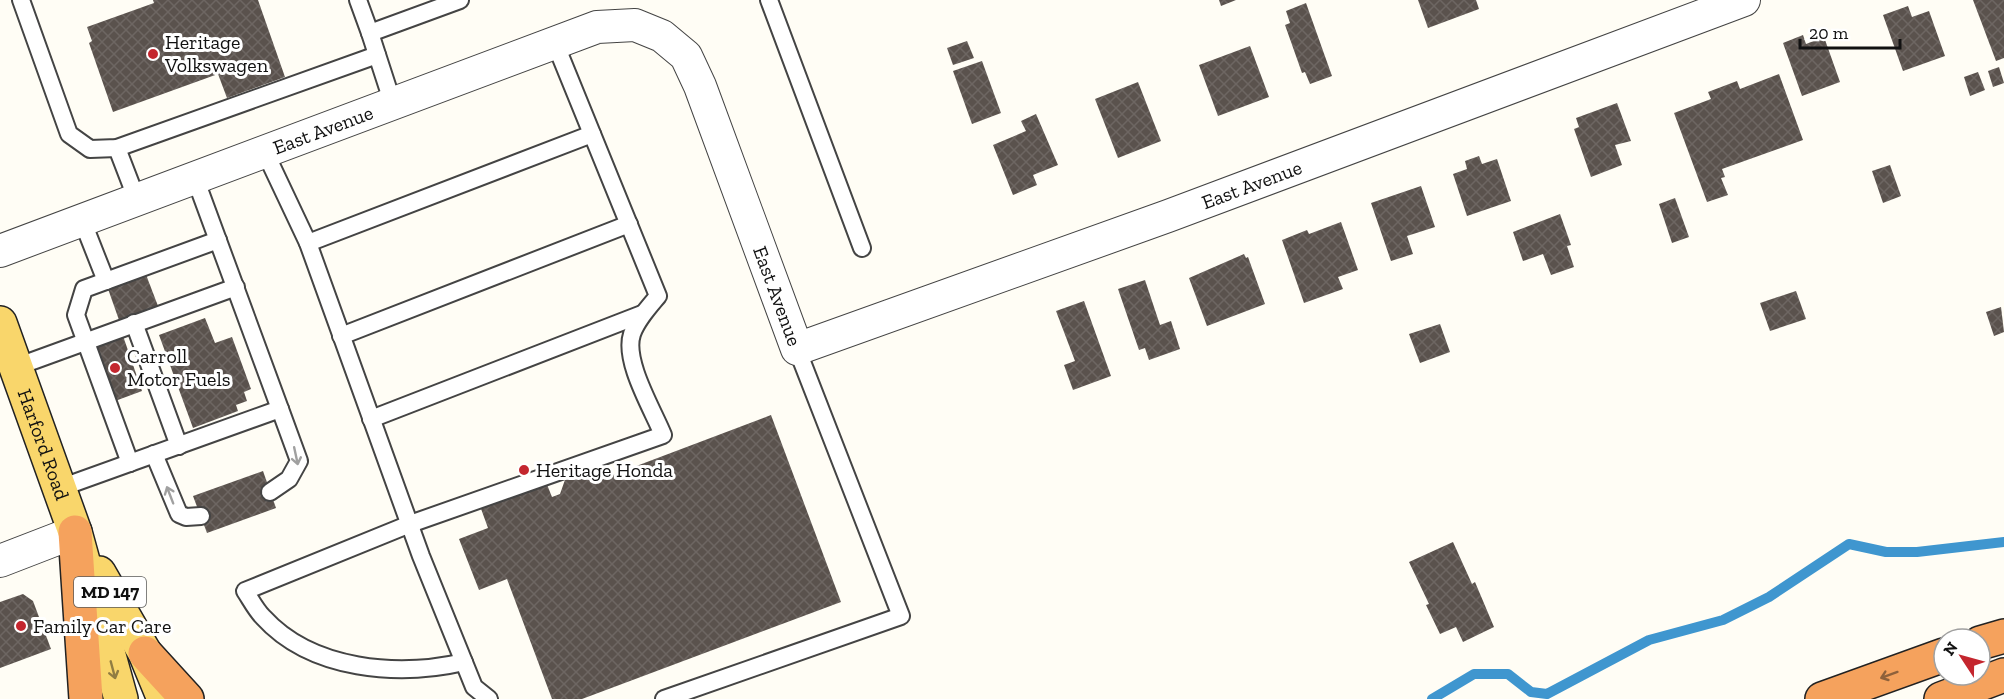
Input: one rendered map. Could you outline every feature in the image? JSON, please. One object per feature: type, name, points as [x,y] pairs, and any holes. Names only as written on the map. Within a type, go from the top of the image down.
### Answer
[{"type":"highway","points":[[75,532],[86,699]]},
{"type":"highway","points":[[145,653],[187,699]]},
{"type":"highway","points":[[1822,699],[1932,659]]},
{"type":"highway","points":[[1941,699],[2004,675]]},
{"type":"main road","name":"Harford Road","points":[[0,323],[75,532],[121,699]]},
{"type":"main road","name":"Harford Road","points":[[75,532],[145,653],[164,699]]},
{"type":"street","name":"East Avenue","points":[[0,251],[597,27],[635,25],[662,36],[686,56],[700,86],[797,349],[1168,216],[1744,0]]},
{"type":"street","points":[[0,561],[75,532]]},
{"type":"lane","points":[[21,0],[69,134],[90,149],[117,148],[377,55]]},
{"type":"lane","points":[[357,0],[393,104]]},
{"type":"lane","points":[[370,33],[460,0]]},
{"type":"lane","points":[[769,0],[862,248]]},
{"type":"lane","points":[[465,662],[432,669],[407,671],[356,664],[320,654],[293,642],[275,629],[262,617],[245,591],[410,524],[663,435],[630,352],[632,336],[642,315],[658,296],[555,44]]},
{"type":"lane","points":[[308,243],[592,134]]},
{"type":"lane","points":[[117,148],[137,200]]},
{"type":"lane","points":[[265,152],[308,243],[410,524],[474,687],[489,699]]},
{"type":"lane","points":[[195,178],[299,461],[289,479],[270,492]]},
{"type":"lane","points":[[82,220],[106,281]]},
{"type":"lane","points":[[341,336],[629,224]]},
{"type":"lane","points":[[130,463],[76,315],[84,290],[218,240]]},
{"type":"lane","points":[[16,367],[236,287]]},
{"type":"lane","points":[[372,419],[642,315]]},
{"type":"lane","points":[[134,323],[178,446]]},
{"type":"lane","points":[[664,699],[901,616],[797,349]]},
{"type":"lane","points":[[60,488],[280,409]]},
{"type":"lane","points":[[154,454],[179,514],[186,517],[201,516]]},
{"type":"building","points":[[153,0],[258,0],[285,77],[227,98],[218,74],[113,112],[89,43],[92,41],[87,27],[154,3]]},
{"type":"building","points":[[1219,0],[1236,0],[1221,6]]},
{"type":"building","points":[[1418,0],[1476,0],[1479,9],[1428,28]]},
{"type":"building","points":[[1973,0],[2004,0],[2004,58],[1996,61]]},
{"type":"building","points":[[1306,3],[1332,76],[1310,84],[1305,72],[1302,73],[1285,25],[1290,23],[1286,11]]},
{"type":"building","points":[[1908,6],[1912,17],[1929,11],[1945,56],[1903,71],[1883,15]]},
{"type":"building","points":[[1803,35],[1806,44],[1824,37],[1840,82],[1802,96],[1783,43]]},
{"type":"building","points":[[967,41],[974,58],[953,65],[947,48]]},
{"type":"building","points":[[1250,46],[1269,97],[1218,116],[1199,65]]},
{"type":"building","points":[[982,61],[1001,113],[972,124],[953,71]]},
{"type":"building","points":[[1999,67],[2004,83],[1993,87],[1988,71]]},
{"type":"building","points":[[1978,72],[1985,90],[1970,96],[1964,77]]},
{"type":"building","points":[[1779,74],[1803,140],[1722,169],[1725,177],[1721,178],[1728,195],[1707,202],[1674,113],[1711,99],[1708,92],[1737,81],[1740,89]]},
{"type":"building","points":[[1138,82],[1161,141],[1118,158],[1095,99]]},
{"type":"building","points":[[1617,103],[1631,141],[1615,145],[1622,165],[1591,177],[1574,129],[1579,127],[1576,118]]},
{"type":"building","points":[[1036,114],[1058,165],[1033,175],[1037,185],[1013,195],[993,145],[1026,131],[1021,121]]},
{"type":"building","points":[[1479,156],[1482,164],[1497,159],[1511,201],[1467,216],[1453,174],[1467,169],[1465,161]]},
{"type":"building","points":[[1890,165],[1901,196],[1883,203],[1872,171]]},
{"type":"building","points":[[1421,186],[1435,227],[1407,236],[1413,254],[1391,261],[1371,203]]},
{"type":"building","points":[[1675,198],[1689,237],[1672,243],[1659,204]]},
{"type":"building","points":[[1560,214],[1571,245],[1567,246],[1574,267],[1551,275],[1543,254],[1523,261],[1513,232]]},
{"type":"building","points":[[1341,222],[1358,270],[1338,277],[1343,289],[1304,303],[1282,240],[1307,230],[1309,234]]},
{"type":"building","points":[[1244,254],[1246,258],[1248,257],[1265,304],[1207,326],[1189,278]]},
{"type":"building","name":"Carroll Motor Fuels","points":[[145,272],[158,306],[119,320],[107,286]]},
{"type":"building","points":[[1145,280],[1160,325],[1171,321],[1180,349],[1149,360],[1145,348],[1139,350],[1118,289]]},
{"type":"building","points":[[1796,291],[1806,319],[1770,331],[1760,303]]},
{"type":"building","points":[[1084,301],[1111,376],[1073,390],[1064,365],[1075,361],[1056,311]]},
{"type":"building","points":[[2001,307],[2004,332],[1994,336],[1986,312]]},
{"type":"building","points":[[205,318],[215,343],[232,337],[251,389],[244,392],[247,401],[236,405],[238,411],[193,428],[159,335]]},
{"type":"building","points":[[1440,324],[1450,352],[1420,363],[1409,334]]},
{"type":"building","name":"Carroll Motor Fuels","points":[[122,333],[142,391],[107,404],[87,345]]},
{"type":"building","points":[[771,415],[841,602],[582,699],[552,699],[507,579],[479,590],[459,539],[488,528],[480,506],[546,482],[552,497],[560,494],[566,477],[587,471],[602,479]]},
{"type":"building","points":[[263,471],[276,508],[207,533],[193,496]]},
{"type":"building","points":[[1453,542],[1472,584],[1475,582],[1494,627],[1463,642],[1456,627],[1440,634],[1409,562]]},
{"type":"building","name":"Family Car Care","points":[[23,594],[33,601],[51,649],[0,668],[0,602]]},
{"type":"waterway","points":[[1432,699],[1474,674],[1508,674],[1531,692],[1547,694],[1649,640],[1723,620],[1769,597],[1849,544],[1886,552],[1917,552],[2004,542]]},
{"type":"place","name":"Heritage Volkswagen","points":[[153,54]]},
{"type":"place","name":"Carroll Motor Fuels","points":[[115,368]]},
{"type":"place","name":"Heritage Honda","points":[[524,470]]},
{"type":"place","name":"Family Car Care","points":[[21,626]]}]
